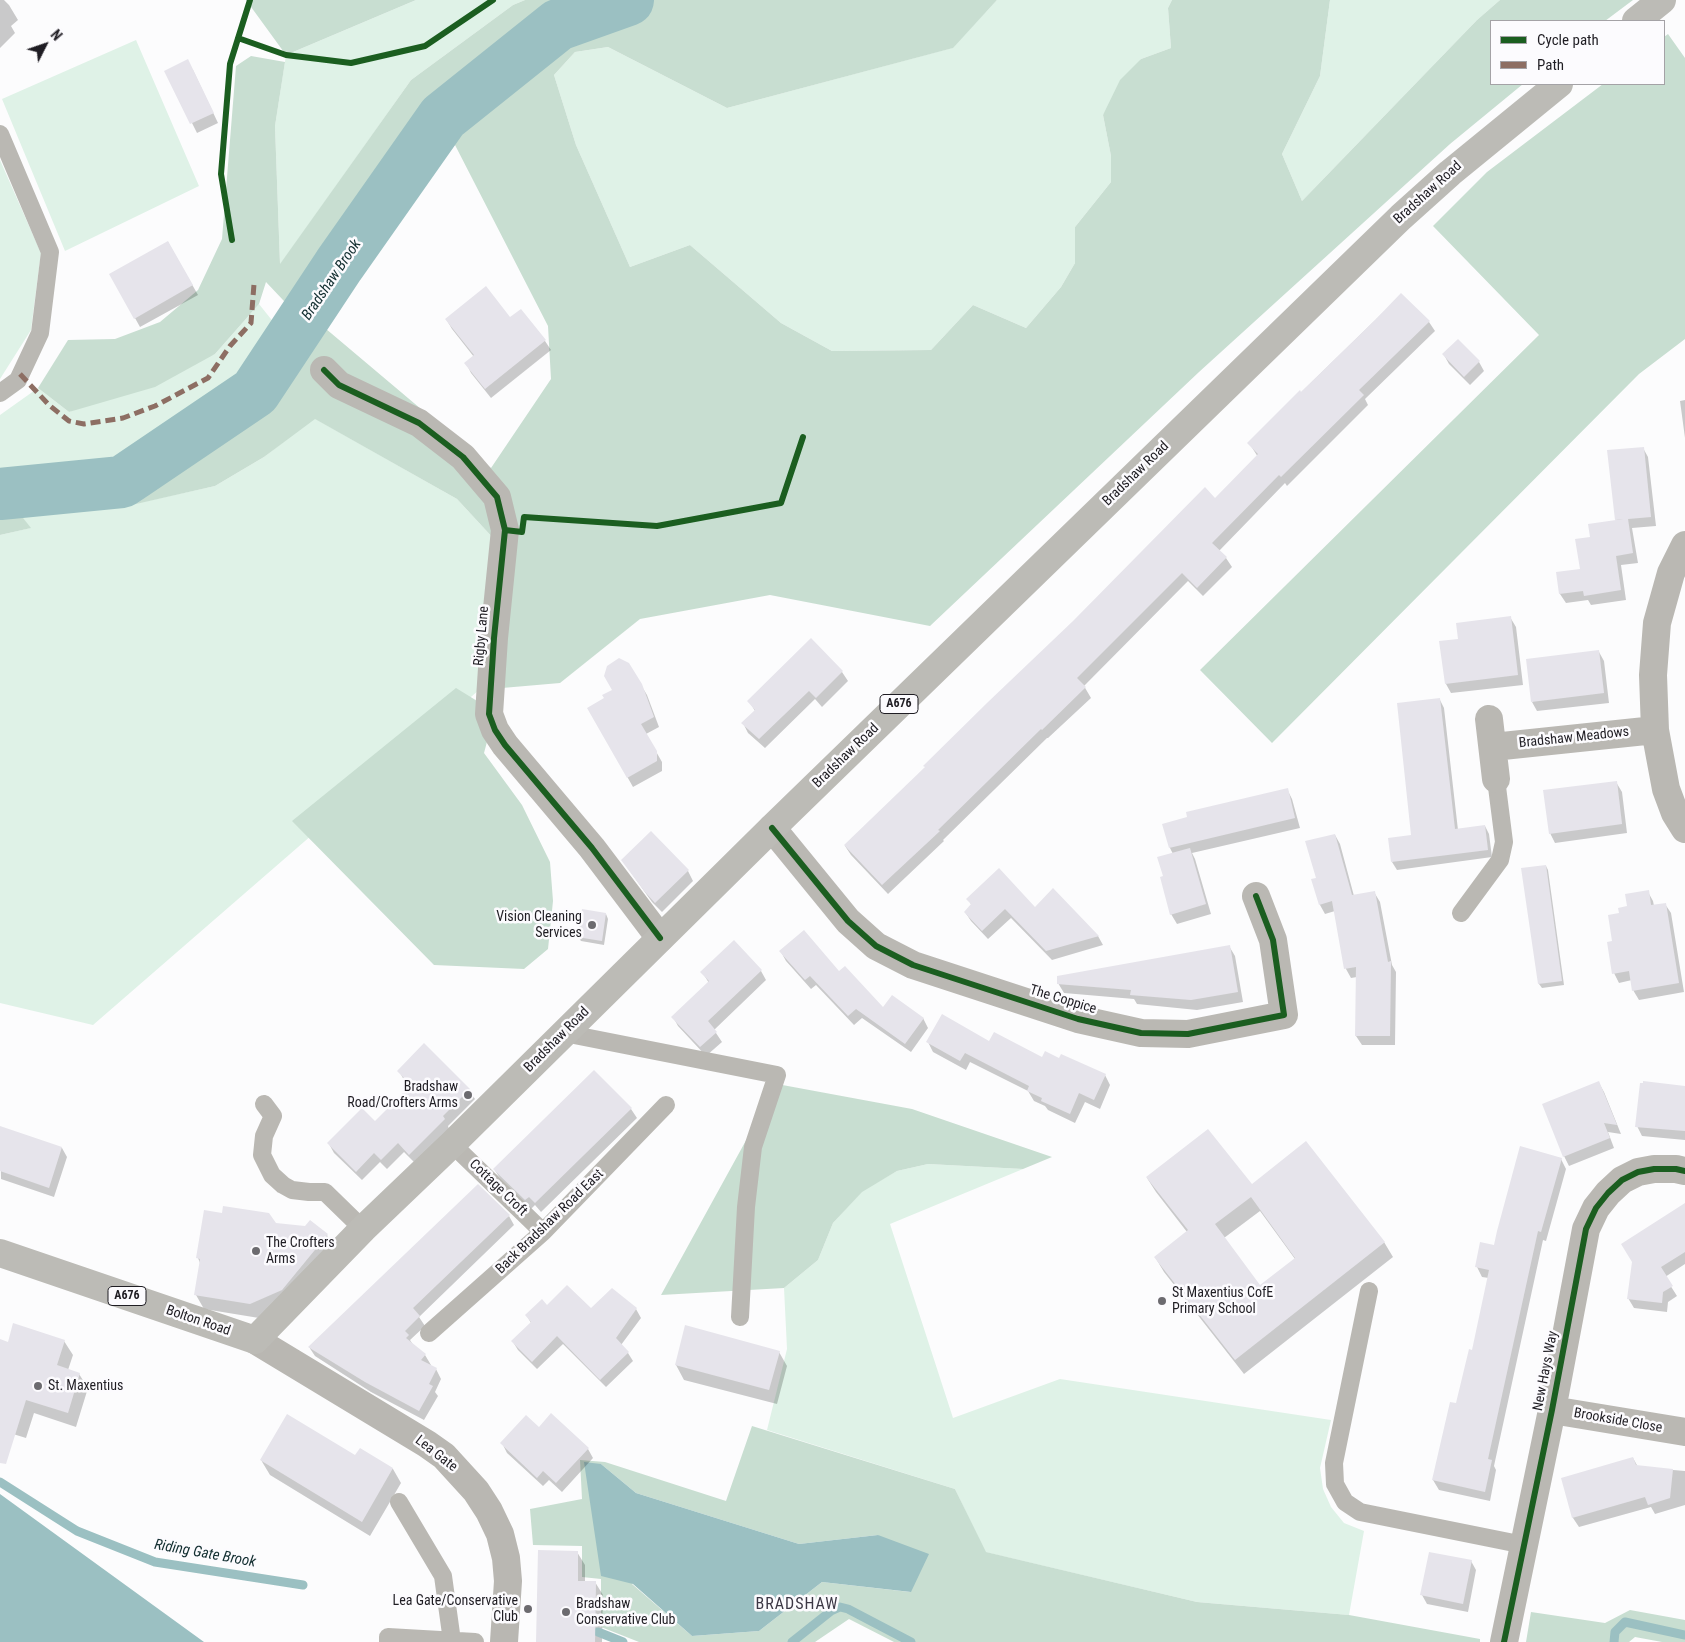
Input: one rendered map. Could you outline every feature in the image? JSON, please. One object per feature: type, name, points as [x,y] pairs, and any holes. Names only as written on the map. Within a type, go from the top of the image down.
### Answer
[{"type":"main road","points":[[1637,20],[1662,0]]},
{"type":"main road","name":"Bradshaw Road","points":[[254,1340],[363,1229],[452,1144],[772,828],[1401,217],[1450,173],[1558,85]]},
{"type":"main road","name":"Bolton Road","points":[[0,1253],[254,1340]]},
{"type":"main road","name":"Lea Gate","points":[[254,1340],[444,1456],[476,1491],[489,1511],[500,1534],[506,1558],[508,1580],[504,1642]]},
{"type":"street","name":"Rigby Lane","points":[[324,370],[339,385],[419,423],[463,457],[497,497],[506,530],[494,638],[489,714],[496,730],[506,745],[592,848],[660,938]]},
{"type":"street","points":[[1685,545],[1671,572],[1657,623],[1652,675],[1655,730],[1666,789],[1675,813],[1685,829]]},
{"type":"street","points":[[1489,719],[1496,779]]},
{"type":"street","name":"Bradshaw Meadows","points":[[1493,747],[1655,730]]},
{"type":"street","name":"The Coppice","points":[[772,828],[848,921],[876,946],[913,965],[1078,1019],[1141,1033],[1188,1034],[1284,1014],[1273,940],[1256,896]]},
{"type":"street","name":"New Hays Way","points":[[1504,1642],[1552,1410],[1586,1229],[1596,1208],[1622,1180],[1638,1172],[1654,1169],[1685,1171]]},
{"type":"street","name":"Brookside Close","points":[[1552,1410],[1685,1432]]},
{"type":"lane","points":[[0,134],[50,252],[40,333],[18,380],[0,393]]},
{"type":"lane","points":[[1461,913],[1500,860],[1504,842],[1496,779]]},
{"type":"lane","points":[[564,1032],[777,1075],[753,1147],[746,1207],[740,1317]]},
{"type":"lane","points":[[264,1104],[273,1116],[264,1136],[262,1155],[272,1175],[292,1190],[325,1192],[363,1229]]},
{"type":"lane","name":"Back Bradshaw Road East","points":[[429,1333],[543,1232],[666,1106]]},
{"type":"lane","name":"Cottage Croft","points":[[452,1144],[543,1232]]},
{"type":"lane","points":[[1369,1291],[1334,1463],[1335,1484],[1345,1502],[1360,1512],[1524,1545]]},
{"type":"lane","points":[[399,1502],[443,1576],[452,1640]]},
{"type":"lane","points":[[388,1642],[388,1637],[475,1642]]},
{"type":"green space","points":[[246,0],[416,0],[286,55]]},
{"type":"green space","points":[[416,0],[525,0],[513,5],[411,80],[280,265],[275,126],[286,55]]},
{"type":"green space","points":[[525,0],[997,0],[953,48],[727,108],[608,47],[575,52],[554,75],[576,145],[630,267],[690,245],[781,323],[832,351],[931,350],[973,305],[1026,328],[1061,287],[1075,263],[1075,227],[1111,182],[1111,156],[1103,115],[1120,80],[1141,59],[1171,48],[1168,8],[1172,0],[1330,0],[1320,76],[1282,154],[1302,201],[1477,20],[1500,0],[1633,0],[1606,20],[1490,20],[1490,85],[1522,85],[1450,144],[1199,372],[930,626],[770,595],[640,619],[560,683],[479,690],[494,539],[457,499],[315,419],[264,457],[215,486],[136,504],[272,404],[317,336],[266,282],[259,304],[215,354],[155,387],[69,412],[38,388],[68,340],[115,339],[160,322],[198,290],[222,239],[236,66],[251,56],[285,62],[275,126],[280,264],[411,80],[513,5]],"holes":[[[455,145],[548,326],[551,379],[491,468],[319,323],[413,184]]]},
{"type":"green space","points":[[997,0],[1172,0],[1168,8],[1171,48],[1141,59],[1103,115],[1111,156],[1111,182],[1075,227],[1075,263],[1061,287],[1026,328],[973,305],[931,350],[832,351],[781,323],[690,245],[630,267],[576,145],[554,75],[575,52],[608,47],[727,108],[952,48]]},
{"type":"green space","points":[[1330,0],[1500,0],[1477,20],[1302,201],[1282,154],[1320,76]]},
{"type":"green space","points":[[1668,34],[1685,58],[1685,339],[1639,374],[1272,743],[1200,670],[1539,335],[1433,226],[1487,172],[1602,85],[1665,85],[1665,36]]},
{"type":"green space","points":[[136,40],[199,186],[65,251],[2,99]]},
{"type":"green space","points":[[0,160],[41,253],[31,330],[0,379]]},
{"type":"green space","points":[[259,304],[302,358],[272,404],[138,503],[215,486],[264,457],[314,418],[457,499],[494,539],[479,690],[93,1025],[0,1003],[0,535],[30,528],[0,489],[0,415],[38,388],[69,412],[215,354]]},
{"type":"green space","points":[[0,489],[31,528],[0,535]]},
{"type":"green space","points":[[456,688],[495,712],[484,753],[522,805],[550,862],[553,901],[548,949],[524,969],[434,965],[292,821]]},
{"type":"green space","points":[[777,1084],[912,1109],[1052,1157],[1023,1169],[928,1164],[897,1171],[862,1192],[833,1223],[818,1260],[784,1288],[661,1295]]},
{"type":"green space","points":[[928,1164],[1023,1169],[890,1224],[953,1418],[1060,1379],[1331,1420],[1320,1468],[1323,1489],[1331,1507],[1344,1523],[1364,1531],[1349,1615],[1197,1602],[985,1552],[955,1489],[767,1430],[787,1349],[784,1288],[818,1260],[833,1223],[862,1191],[897,1171]]},
{"type":"green space","points":[[752,1426],[955,1489],[986,1552],[1197,1602],[1349,1615],[1480,1639],[1480,1642],[894,1642],[849,1619],[815,1642],[639,1642],[601,1627],[601,1579],[582,1577],[582,1546],[533,1545],[530,1509],[582,1499],[580,1460],[605,1462],[726,1501]],"holes":[[[601,1464],[636,1493],[799,1544],[878,1535],[910,1592],[822,1582],[759,1631],[692,1636],[632,1584]]]},
{"type":"green space","points":[[1630,1610],[1685,1620],[1685,1642],[1662,1642],[1635,1637],[1629,1642],[1526,1642],[1531,1612],[1605,1623]]},
{"type":"water","points":[[584,1462],[601,1464],[636,1493],[799,1544],[878,1535],[929,1554],[911,1592],[822,1582],[759,1631],[692,1636],[633,1584],[601,1576]]},
{"type":"water","points":[[0,1494],[204,1642],[0,1642]]},
{"type":"building","points":[[188,59],[214,113],[190,124],[164,71]]},
{"type":"building","points":[[168,241],[193,285],[134,319],[109,274]]},
{"type":"building","points":[[486,286],[510,317],[521,309],[546,340],[485,389],[464,363],[474,355],[445,319]]},
{"type":"building","points":[[1401,293],[1430,321],[1359,390],[1364,395],[1281,477],[1279,475],[1212,543],[1227,557],[1197,588],[1182,573],[1077,678],[1086,687],[938,830],[940,831],[882,885],[844,845],[925,767],[923,766],[988,702],[1073,621],[1205,487],[1215,498],[1258,454],[1247,443]]},
{"type":"building","points":[[1458,339],[1480,361],[1464,377],[1442,354]]},
{"type":"building","points":[[1644,447],[1651,517],[1628,519],[1633,553],[1616,556],[1621,590],[1584,596],[1583,591],[1559,594],[1556,572],[1580,569],[1575,539],[1590,537],[1588,524],[1623,519],[1615,520],[1607,450]]},
{"type":"building","points":[[1511,616],[1518,675],[1445,684],[1439,641],[1458,639],[1456,623]]},
{"type":"building","points":[[811,638],[843,671],[816,698],[809,691],[759,739],[741,723],[755,710],[747,701]]},
{"type":"building","points":[[1599,650],[1604,693],[1531,702],[1526,659]]},
{"type":"building","points":[[619,658],[629,663],[642,684],[654,717],[641,724],[657,751],[657,761],[627,778],[587,708],[604,698],[602,695],[612,690],[604,676],[607,666]]},
{"type":"building","points":[[1440,698],[1455,829],[1485,825],[1488,850],[1391,862],[1388,838],[1411,835],[1397,703]]},
{"type":"building","points":[[1617,781],[1622,824],[1549,834],[1543,790]]},
{"type":"building","points":[[1288,788],[1295,818],[1169,848],[1162,824],[1187,817],[1186,812]]},
{"type":"building","points":[[651,831],[689,870],[655,903],[621,860]]},
{"type":"building","points":[[1335,834],[1352,895],[1375,891],[1388,962],[1391,961],[1390,1036],[1355,1036],[1356,967],[1344,969],[1332,901],[1319,905],[1311,879],[1316,878],[1305,841]]},
{"type":"building","points":[[1190,848],[1206,904],[1170,915],[1160,877],[1163,876],[1157,857]]},
{"type":"building","points":[[1546,865],[1562,981],[1538,984],[1521,868]]},
{"type":"building","points":[[999,868],[1035,907],[1053,888],[1099,936],[1046,951],[1005,909],[982,931],[964,912],[971,904],[966,899]]},
{"type":"building","points":[[1649,890],[1651,905],[1666,903],[1679,983],[1632,991],[1629,971],[1612,974],[1607,942],[1612,941],[1608,915],[1619,913],[1618,908],[1627,906],[1625,894]]},
{"type":"building","name":"Vision Cleaning Services","points":[[582,909],[606,913],[602,941],[577,937]]},
{"type":"building","points":[[804,930],[839,971],[845,966],[883,1007],[892,995],[924,1018],[905,1044],[856,1009],[848,1016],[810,976],[805,980],[779,951]]},
{"type":"building","points":[[734,940],[762,970],[708,1021],[717,1032],[700,1047],[671,1017],[709,981],[700,972]]},
{"type":"building","points":[[1230,945],[1238,992],[1191,1000],[1130,995],[1131,990],[1057,984],[1057,976]]},
{"type":"building","points":[[942,1014],[989,1041],[994,1032],[1042,1057],[1045,1051],[1059,1058],[1061,1054],[1106,1074],[1094,1100],[1079,1093],[1070,1114],[1041,1101],[1042,1098],[1027,1091],[1029,1086],[965,1053],[960,1061],[926,1042]]},
{"type":"building","points":[[424,1043],[470,1089],[443,1116],[445,1119],[409,1155],[398,1143],[381,1160],[374,1153],[356,1172],[327,1143],[362,1108],[375,1121],[411,1085],[397,1071]]},
{"type":"building","points":[[594,1070],[632,1108],[535,1203],[529,1197],[525,1200],[493,1169]]},
{"type":"building","points":[[1599,1081],[1617,1125],[1604,1123],[1610,1138],[1563,1157],[1542,1104]]},
{"type":"building","points":[[1643,1081],[1685,1086],[1685,1131],[1635,1127],[1640,1083],[1643,1083]]},
{"type":"building","points":[[0,1126],[62,1147],[49,1188],[0,1171]]},
{"type":"building","points":[[1208,1129],[1252,1184],[1306,1141],[1385,1242],[1235,1360],[1154,1257],[1188,1230],[1146,1177]],"holes":[[[1251,1197],[1295,1258],[1260,1285],[1215,1224]]]},
{"type":"building","points":[[1520,1146],[1562,1158],[1541,1232],[1538,1231],[1488,1459],[1492,1460],[1485,1492],[1432,1480],[1450,1402],[1456,1403],[1469,1349],[1472,1350],[1489,1270],[1475,1267],[1480,1242],[1494,1245]]},
{"type":"building","points":[[478,1184],[510,1215],[413,1308],[420,1316],[405,1331],[409,1335],[406,1338],[426,1354],[421,1360],[437,1368],[429,1384],[433,1386],[419,1411],[365,1382],[308,1347]]},
{"type":"building","points":[[1685,1203],[1685,1252],[1661,1267],[1673,1286],[1663,1292],[1662,1303],[1627,1299],[1632,1262],[1621,1244]]},
{"type":"building","name":"The Crofters Arms","points":[[223,1206],[269,1213],[276,1223],[305,1226],[310,1220],[328,1234],[282,1290],[250,1304],[194,1295],[200,1259],[196,1258],[204,1210],[222,1213]]},
{"type":"building","points":[[567,1285],[591,1308],[612,1288],[637,1308],[616,1338],[629,1352],[600,1380],[557,1336],[532,1362],[511,1341],[531,1322],[525,1315],[542,1299],[547,1305]]},
{"type":"building","name":"St. Maxentius","points":[[13,1323],[65,1340],[57,1365],[80,1373],[68,1413],[26,1400],[6,1464],[0,1463],[0,1339],[8,1342]]},
{"type":"building","points":[[685,1325],[780,1351],[769,1390],[675,1365]]},
{"type":"building","points":[[551,1413],[589,1448],[556,1483],[543,1471],[537,1478],[500,1443],[526,1415],[539,1427]]},
{"type":"building","points":[[287,1414],[355,1455],[360,1448],[393,1468],[362,1522],[260,1460]]},
{"type":"building","points":[[1633,1457],[1636,1465],[1673,1469],[1670,1498],[1648,1505],[1645,1497],[1572,1518],[1561,1478]]},
{"type":"building","name":"Bradshaw Conservative Club","points":[[538,1550],[578,1551],[578,1581],[596,1581],[595,1642],[536,1642]]},
{"type":"building","points":[[1429,1552],[1472,1560],[1463,1604],[1420,1595]]},
{"type":"waterway","name":"Bradshaw Brook","points":[[0,494],[122,482],[255,392],[339,265],[443,117],[558,25],[628,0]]},
{"type":"waterway","name":"Riding Gate Brook","points":[[0,1482],[77,1531],[155,1562],[303,1585]]},
{"type":"waterway","name":"Riding Gate Brook","points":[[792,1642],[831,1611],[840,1607],[848,1609],[911,1642]]},
{"type":"waterway","name":"Riding Gate Brook","points":[[1614,1642],[1615,1632],[1625,1622],[1685,1635]]},
{"type":"waterway","name":"Riding Gate Brook","points":[[598,1632],[623,1642]]},
{"type":"marked path","points":[[20,374],[49,405],[69,421],[84,424],[123,418],[155,406],[208,378],[230,346],[251,323],[254,284]]},
{"type":"cycle path","points":[[232,240],[221,174],[230,64],[250,0]]},
{"type":"cycle path","points":[[238,38],[286,55],[351,63],[425,46],[493,0]]},
{"type":"cycle path","points":[[324,370],[339,385],[419,423],[463,457],[497,497],[505,530],[494,638],[489,714],[495,730],[505,745],[592,848],[660,938]]},
{"type":"cycle path","points":[[505,530],[522,532],[524,517],[657,526],[781,503],[803,437]]},
{"type":"cycle path","points":[[772,828],[848,921],[876,946],[913,965],[1078,1019],[1141,1033],[1188,1034],[1284,1015],[1273,940],[1256,896]]},
{"type":"cycle path","points":[[1504,1642],[1552,1410],[1586,1229],[1596,1208],[1622,1180],[1638,1172],[1654,1169],[1685,1171]]},
{"type":"place","name":"Vision Cleaning Services","points":[[592,925]]},
{"type":"place","name":"Bradshaw Road/Crofters Arms","points":[[468,1095]]},
{"type":"place","name":"The Crofters Arms","points":[[256,1251]]},
{"type":"place","name":"St Maxentius CofE Primary School","points":[[1162,1301]]},
{"type":"place","name":"St. Maxentius","points":[[38,1386]]},
{"type":"place","name":"Lea Gate/Conservative Club","points":[[528,1609]]},
{"type":"place","name":"Bradshaw Conservative Club","points":[[566,1612]]},
{"type":"district","name":"BRADSHAW","points":[[797,1605]]}]
